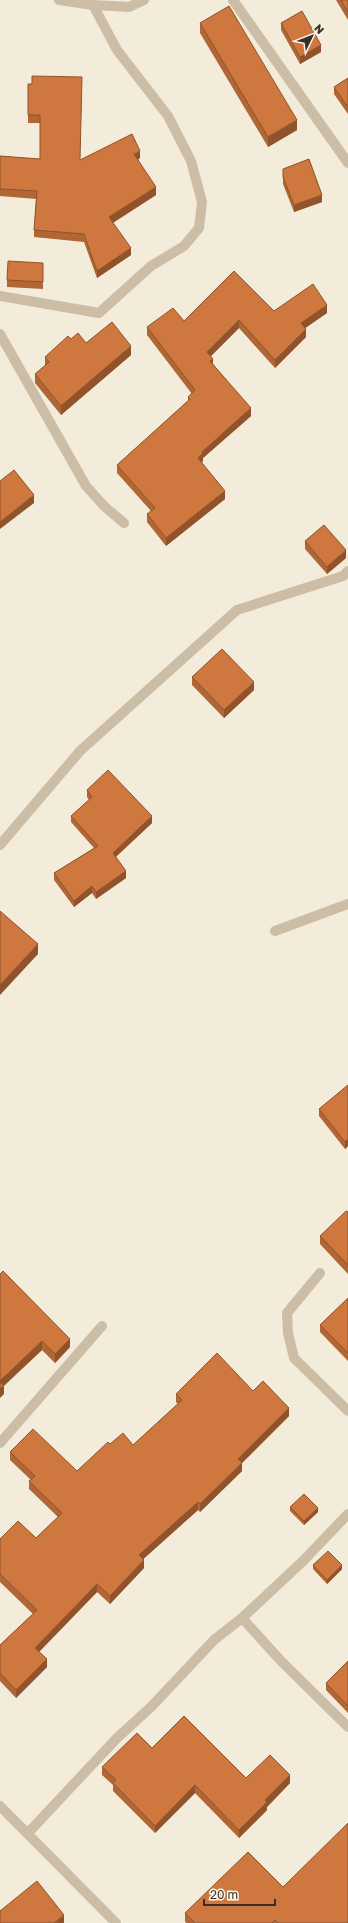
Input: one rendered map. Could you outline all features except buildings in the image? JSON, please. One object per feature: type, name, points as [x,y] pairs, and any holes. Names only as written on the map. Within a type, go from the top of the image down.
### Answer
[{"type":"street","points":[[59,0],[93,5],[129,6],[149,0]]},
{"type":"street","points":[[129,6],[144,0]]},
{"type":"street","points":[[233,0],[348,163]]},
{"type":"street","points":[[0,296],[99,313],[151,266],[184,246],[199,228],[202,202],[191,161],[168,116],[117,50],[93,5]]},
{"type":"street","points":[[0,334],[86,486],[105,507],[124,524]]},
{"type":"street","points":[[0,845],[80,751],[237,610],[343,576],[348,571]]},
{"type":"street","points":[[275,931],[348,904]]},
{"type":"street","points":[[320,1272],[287,1313],[288,1333],[294,1358],[348,1411]]},
{"type":"street","points":[[0,1443],[102,1326]]},
{"type":"street","points":[[28,1833],[117,1738],[152,1706],[214,1640],[242,1618],[303,1562],[348,1514]]},
{"type":"street","points":[[242,1618],[282,1662],[348,1727]]},
{"type":"street","points":[[0,1806],[116,1923]]}]
